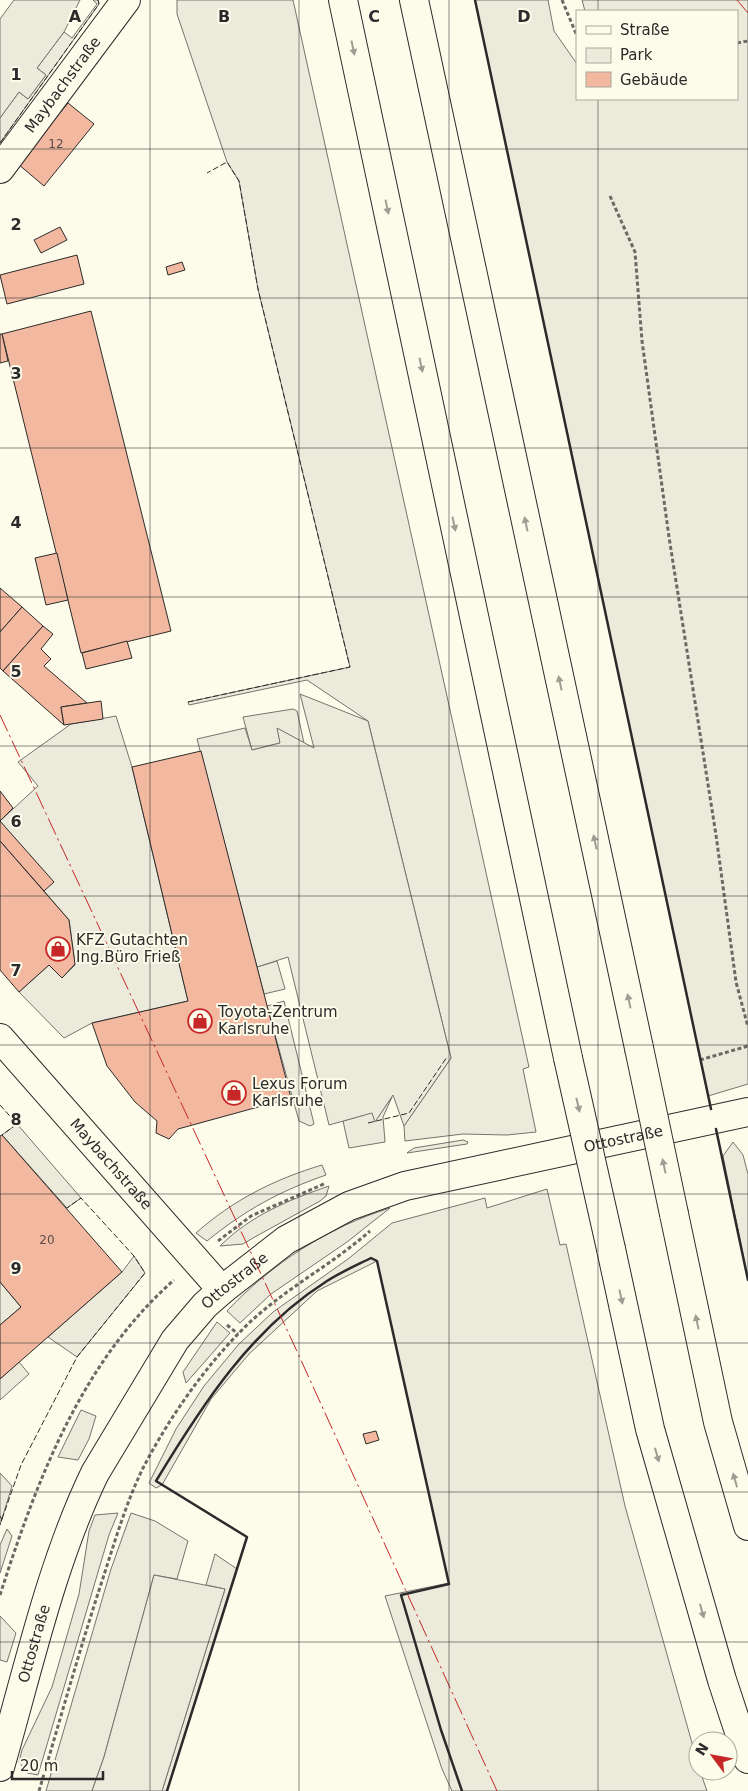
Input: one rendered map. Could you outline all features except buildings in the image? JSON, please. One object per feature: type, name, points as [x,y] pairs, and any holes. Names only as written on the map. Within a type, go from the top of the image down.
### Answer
[{"type":"main road","name":"Maybachstraße","points":[[0,169],[126,0]]},
{"type":"main road","points":[[342,0],[568,1058],[650,1429],[722,1680],[748,1759]]},
{"type":"main road","points":[[414,0],[718,1422],[748,1526]]},
{"type":"main road","name":"Maybachstraße","points":[[0,1038],[222,1290]]},
{"type":"main road","name":"Ottostraße","points":[[0,1767],[46,1607],[85,1495],[114,1442],[175,1340],[205,1305],[222,1290],[286,1240],[349,1206],[405,1186],[748,1112]]},
{"type":"path","points":[[562,0],[576,34]]},
{"type":"path","points":[[610,196],[635,252],[642,341],[669,537],[716,835],[736,982],[748,1027]]},
{"type":"path","points":[[700,1060],[748,1046]]},
{"type":"path","points":[[39,1791],[78,1654],[119,1529],[132,1491],[155,1446],[184,1400],[238,1334],[262,1310],[372,1230]]},
{"type":"green space","points":[[93,0],[98,0],[99,4],[0,143],[0,118],[19,92],[28,99],[46,75],[37,68],[64,32],[72,38],[97,4]]},
{"type":"green space","points":[[177,0],[293,0],[529,1067],[523,1069],[536,1132],[507,1135],[463,1134],[405,1141],[404,1126],[451,1058],[368,721],[307,680],[189,705],[188,702],[350,667],[258,289],[239,181],[227,162],[177,14]]},
{"type":"green space","points":[[475,0],[548,0],[554,31],[576,63],[576,100],[738,100],[738,10],[585,10],[582,0],[748,0],[748,1084],[708,1096]]},
{"type":"green space","points":[[293,709],[297,711],[304,743],[278,729],[280,743],[252,750],[243,717]]},
{"type":"green space","points":[[327,931],[375,1121],[392,1097],[383,1117],[385,1142],[349,1148],[343,1121],[364,1115]]},
{"type":"green space","points":[[277,961],[285,989],[264,994],[257,967]]},
{"type":"green space","points":[[284,1001],[314,1124],[310,1126],[299,1121],[267,1006]]},
{"type":"green space","points":[[17,1124],[81,1198],[67,1208],[2,1135]]},
{"type":"green space","points":[[463,1140],[468,1142],[467,1144],[407,1153],[414,1148]]},
{"type":"green space","points":[[733,1142],[743,1155],[748,1174],[748,1280],[723,1156]]},
{"type":"green space","points":[[322,1165],[326,1175],[264,1202],[235,1220],[207,1241],[196,1233],[225,1210],[255,1192],[288,1177]]},
{"type":"green space","points":[[329,1186],[326,1196],[320,1201],[243,1244],[220,1246],[258,1217],[285,1203]]},
{"type":"green space","points":[[547,1189],[560,1245],[566,1244],[625,1506],[689,1731],[688,1781],[704,1781],[707,1791],[452,1791],[442,1769],[385,1596],[449,1583],[377,1261],[317,1291],[249,1354],[211,1399],[162,1485],[156,1488],[149,1483],[176,1429],[204,1386],[239,1344],[273,1312],[348,1259],[392,1223],[485,1198],[487,1208]]},
{"type":"green space","points":[[390,1208],[347,1242],[271,1294],[240,1323],[227,1311],[262,1278],[302,1249],[345,1226]]},
{"type":"green space","points":[[134,1256],[145,1273],[77,1357],[48,1337],[122,1272]]},
{"type":"green space","points":[[217,1322],[230,1333],[186,1383],[183,1372]]},
{"type":"green space","points":[[19,1362],[29,1374],[0,1400],[0,1379]]},
{"type":"green space","points":[[81,1410],[96,1416],[89,1439],[78,1460],[58,1457]]},
{"type":"green space","points":[[118,1513],[109,1535],[38,1775],[27,1773],[19,1762],[22,1750],[52,1687],[79,1594],[89,1531],[95,1515]]},
{"type":"green space","points":[[131,1513],[155,1521],[188,1541],[177,1579],[154,1575],[104,1757],[92,1791],[46,1791],[111,1569]]},
{"type":"green space","points":[[7,1529],[12,1536],[0,1573],[0,1545]]},
{"type":"green space","points":[[215,1554],[237,1569],[167,1791],[162,1791],[225,1589],[206,1585]]},
{"type":"green space","points":[[0,1616],[16,1633],[7,1662],[0,1660]]},
{"type":"shaded area","points":[[14,0],[80,0],[64,32],[37,68],[46,75],[28,99],[19,92],[0,118],[0,19]]},
{"type":"shaded area","points":[[300,694],[368,721],[451,1058],[404,1126],[393,1095],[375,1122],[372,1113],[329,1125],[288,957],[257,967],[197,739],[245,728],[252,750],[280,743],[277,728],[314,748]]},
{"type":"shaded area","points":[[116,716],[132,767],[188,1001],[92,1023],[64,1038],[19,992],[49,965],[62,978],[75,965],[69,920],[44,891],[0,821],[38,786],[18,762],[71,724]]},
{"type":"shaded area","points":[[0,1282],[21,1307],[0,1325]]},
{"type":"shaded area","points":[[0,1473],[12,1486],[0,1525]]},
{"type":"shaded area","points":[[154,1575],[225,1589],[162,1791],[92,1791],[104,1757]]},
{"type":"fence","points":[[0,143],[99,4],[98,0]]},
{"type":"fence","points":[[188,702],[350,667],[258,289],[239,181],[227,162],[207,173]]},
{"type":"fence","points":[[368,1123],[409,1113],[447,1057]]},
{"type":"fence","points":[[0,1105],[17,1124],[2,1135]]},
{"type":"fence","points":[[2,1519],[21,1465],[77,1357],[145,1273],[134,1256],[81,1198],[67,1208]]},
{"type":"fence","points":[[0,1516],[2,1519],[0,1525]]},
{"type":"wall","points":[[475,0],[711,1109]]},
{"type":"wall","points":[[716,1129],[748,1280]]},
{"type":"wall","points":[[167,1791],[247,1537],[156,1481],[210,1397],[252,1345],[300,1300],[332,1278],[371,1258],[377,1261],[449,1584],[401,1595],[441,1730],[462,1791]]},
{"type":"power","points":[[737,0],[748,13]]},
{"type":"power","points":[[0,715],[295,1347],[497,1791]]},
{"type":"place","name":"KFZ Gutachten Ing.Büro Frieß","points":[[58,949]]},
{"type":"place","name":"Toyota-Zentrum Karlsruhe","points":[[200,1021]]},
{"type":"place","name":"Lexus Forum Karlsruhe","points":[[234,1093]]}]
